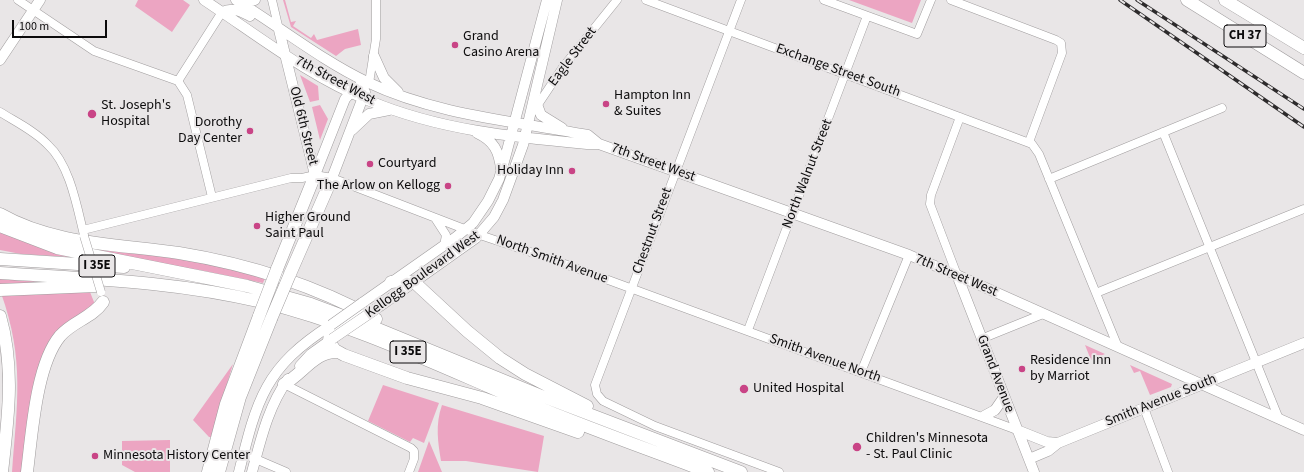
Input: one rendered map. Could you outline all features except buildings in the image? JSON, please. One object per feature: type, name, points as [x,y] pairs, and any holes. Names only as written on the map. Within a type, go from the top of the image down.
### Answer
[{"type":"highway","name":"CH 37","points":[[1187,0],[1304,73]]},
{"type":"highway","name":"CH 37","points":[[1225,0],[1304,48]]},
{"type":"highway","points":[[208,472],[226,404],[277,269],[315,175]]},
{"type":"highway","points":[[220,472],[240,398],[271,319],[332,178]]},
{"type":"highway","points":[[0,214],[20,224],[56,236],[180,254],[271,275],[303,286],[348,305],[439,353]]},
{"type":"highway","points":[[0,226],[57,248],[193,276]]},
{"type":"highway","name":"I 35E","points":[[0,259],[125,267],[193,276],[247,286],[311,304],[439,353],[539,395],[740,472]]},
{"type":"highway","name":"I 35E","points":[[0,273],[165,284],[262,302],[337,324],[642,449],[708,472]]},
{"type":"highway","points":[[391,282],[414,282],[467,331],[500,358],[525,374],[594,410],[613,423]]},
{"type":"highway","points":[[0,290],[58,286],[165,284]]},
{"type":"highway","points":[[27,472],[40,380],[48,356],[54,344],[66,330],[92,314],[102,297]]},
{"type":"highway","points":[[0,316],[8,358],[10,398],[8,472]]},
{"type":"highway","points":[[331,325],[330,339],[334,350],[338,352],[407,378],[482,398],[584,434],[642,449]]},
{"type":"highway","points":[[284,384],[295,378],[318,356],[326,352],[338,352]]},
{"type":"highway","points":[[2,472],[10,398]]},
{"type":"main road","points":[[0,60],[40,0]]},
{"type":"main road","name":"7th Street West","points":[[204,0],[285,54],[363,98],[429,122],[470,130],[525,138],[599,144],[676,171],[957,275],[1200,385],[1304,430]]},
{"type":"main road","points":[[238,1],[256,0]]},
{"type":"main road","name":"Kellogg Boulevard West","points":[[244,454],[253,417],[270,382],[286,360],[301,345],[466,230],[488,201],[501,171],[546,0]]},
{"type":"main road","name":"Kellogg Boulevard West","points":[[252,472],[269,411],[284,384],[294,371],[330,339],[376,310],[480,235],[494,217],[503,200],[536,102],[558,0]]},
{"type":"main road","name":"7th Street West","points":[[238,1],[280,30],[333,63],[369,83],[404,97],[446,109],[514,122],[529,120],[567,131],[588,135],[599,144]]},
{"type":"main road","points":[[222,12],[232,9],[240,10],[252,17],[269,22]]},
{"type":"main road","name":"Old 6th Street","points":[[280,30],[315,175]]},
{"type":"main road","points":[[374,56],[384,78],[404,97]]},
{"type":"main road","points":[[315,175],[345,99],[360,85],[369,83]]},
{"type":"main road","points":[[332,178],[369,83]]},
{"type":"main road","points":[[536,102],[541,115],[567,131]]},
{"type":"main road","points":[[350,132],[369,114],[378,111],[394,110]]},
{"type":"main road","points":[[470,130],[486,138],[494,145],[500,158],[501,171]]},
{"type":"main road","name":"Grand Avenue","points":[[957,275],[1034,472]]},
{"type":"main road","name":"Smith Avenue South","points":[[1029,460],[1048,451],[1058,443],[1304,343]]},
{"type":"main road","points":[[984,416],[994,410],[1004,397]]},
{"type":"main road","points":[[1017,430],[1047,442],[1058,443]]},
{"type":"main road","points":[[239,472],[244,454]]},
{"type":"street","points":[[18,0],[94,51],[178,81],[187,96],[212,197]]},
{"type":"street","points":[[272,0],[280,30]]},
{"type":"street","points":[[369,83],[377,26],[376,0]]},
{"type":"street","name":"Eagle Street","points":[[536,102],[617,0]]},
{"type":"street","name":"Exchange Street South","points":[[646,0],[1029,142]]},
{"type":"street","name":"Chestnut Street","points":[[741,0],[596,385],[597,394],[603,401],[656,426],[779,472]]},
{"type":"street","points":[[824,0],[917,34],[930,0]]},
{"type":"street","points":[[952,0],[1062,43],[1062,53],[1029,142],[1037,150],[1118,348]]},
{"type":"street","points":[[178,81],[222,12]]},
{"type":"street","name":"North Walnut Street","points":[[748,330],[867,16]]},
{"type":"street","points":[[1049,179],[1222,108]]},
{"type":"street","points":[[0,112],[42,139],[57,154],[67,175],[102,297]]},
{"type":"street","points":[[957,275],[930,204],[931,195],[960,117]]},
{"type":"street","points":[[1163,132],[1279,419]]},
{"type":"street","points":[[84,233],[212,197],[270,183],[315,175]]},
{"type":"street","name":"North Smith Avenue","points":[[315,175],[332,178],[466,230],[632,289]]},
{"type":"street","points":[[1096,293],[1304,209]]},
{"type":"street","points":[[434,218],[446,235],[444,246]]},
{"type":"street","points":[[861,372],[909,256]]},
{"type":"street","name":"Smith Avenue North","points":[[632,289],[984,416],[1017,430]]},
{"type":"street","points":[[981,339],[1044,314]]},
{"type":"street","points":[[284,384],[407,446],[414,451],[414,459],[409,472]]},
{"type":"street","points":[[1144,408],[1168,472]]},
{"type":"street","points":[[244,454],[286,472]]},
{"type":"shaded area","points":[[138,0],[183,0],[190,5],[172,32],[135,6]]},
{"type":"shaded area","points":[[283,0],[285,0],[291,22],[296,21],[293,26],[311,38],[314,34],[317,40],[358,29],[361,45],[345,49],[336,56],[291,27]]},
{"type":"shaded area","points":[[849,0],[921,0],[912,23]]},
{"type":"shaded area","points":[[300,75],[318,86],[319,100],[310,102]]},
{"type":"shaded area","points":[[320,105],[328,119],[320,140],[312,107]]},
{"type":"shaded area","points":[[0,228],[70,257],[21,254],[0,250]]},
{"type":"shaded area","points":[[99,248],[179,257],[265,278],[263,283],[199,270],[102,254]]},
{"type":"shaded area","points":[[0,279],[44,282],[44,285],[0,288]]},
{"type":"shaded area","points":[[88,287],[96,307],[52,343],[24,472],[12,472],[17,403],[16,361],[14,340],[9,317],[1,293]]},
{"type":"shaded area","points":[[1085,345],[1105,354],[1091,360]]},
{"type":"shaded area","points":[[233,364],[211,437],[209,437],[193,420]]},
{"type":"shaded area","points":[[1130,365],[1172,384],[1171,387],[1150,395],[1140,371],[1134,373]]},
{"type":"shaded area","points":[[383,385],[439,403],[424,443],[413,438],[410,442],[368,421]]},
{"type":"shaded area","points":[[442,405],[544,436],[538,472],[466,461],[441,461],[438,440],[438,420]]},
{"type":"shaded area","points":[[170,440],[170,472],[135,472],[122,465],[122,441]]},
{"type":"shaded area","points":[[429,441],[442,472],[418,472]]},
{"type":"railway","points":[[1120,0],[1304,127]]},
{"type":"railway","points":[[1137,0],[1304,109]]},
{"type":"place","name":"Grand Casino Arena","points":[[455,45]]},
{"type":"place","name":"Hampton Inn & Suites","points":[[606,104]]},
{"type":"place","name":"St. Joseph's Hospital","points":[[92,114]]},
{"type":"place","name":"Dorothy Day Center","points":[[250,131]]},
{"type":"place","name":"Courtyard","points":[[370,164]]},
{"type":"place","name":"Holiday Inn","points":[[572,171]]},
{"type":"place","name":"The Arlow on Kellogg","points":[[448,186]]},
{"type":"place","name":"Higher Ground Saint Paul","points":[[257,226]]},
{"type":"place","name":"Residence Inn by Marriot","points":[[1022,369]]},
{"type":"place","name":"United Hospital","points":[[744,389]]},
{"type":"place","name":"Children's Minnesota - St. Paul Clinic","points":[[857,447]]},
{"type":"place","name":"Minnesota History Center","points":[[95,456]]}]
